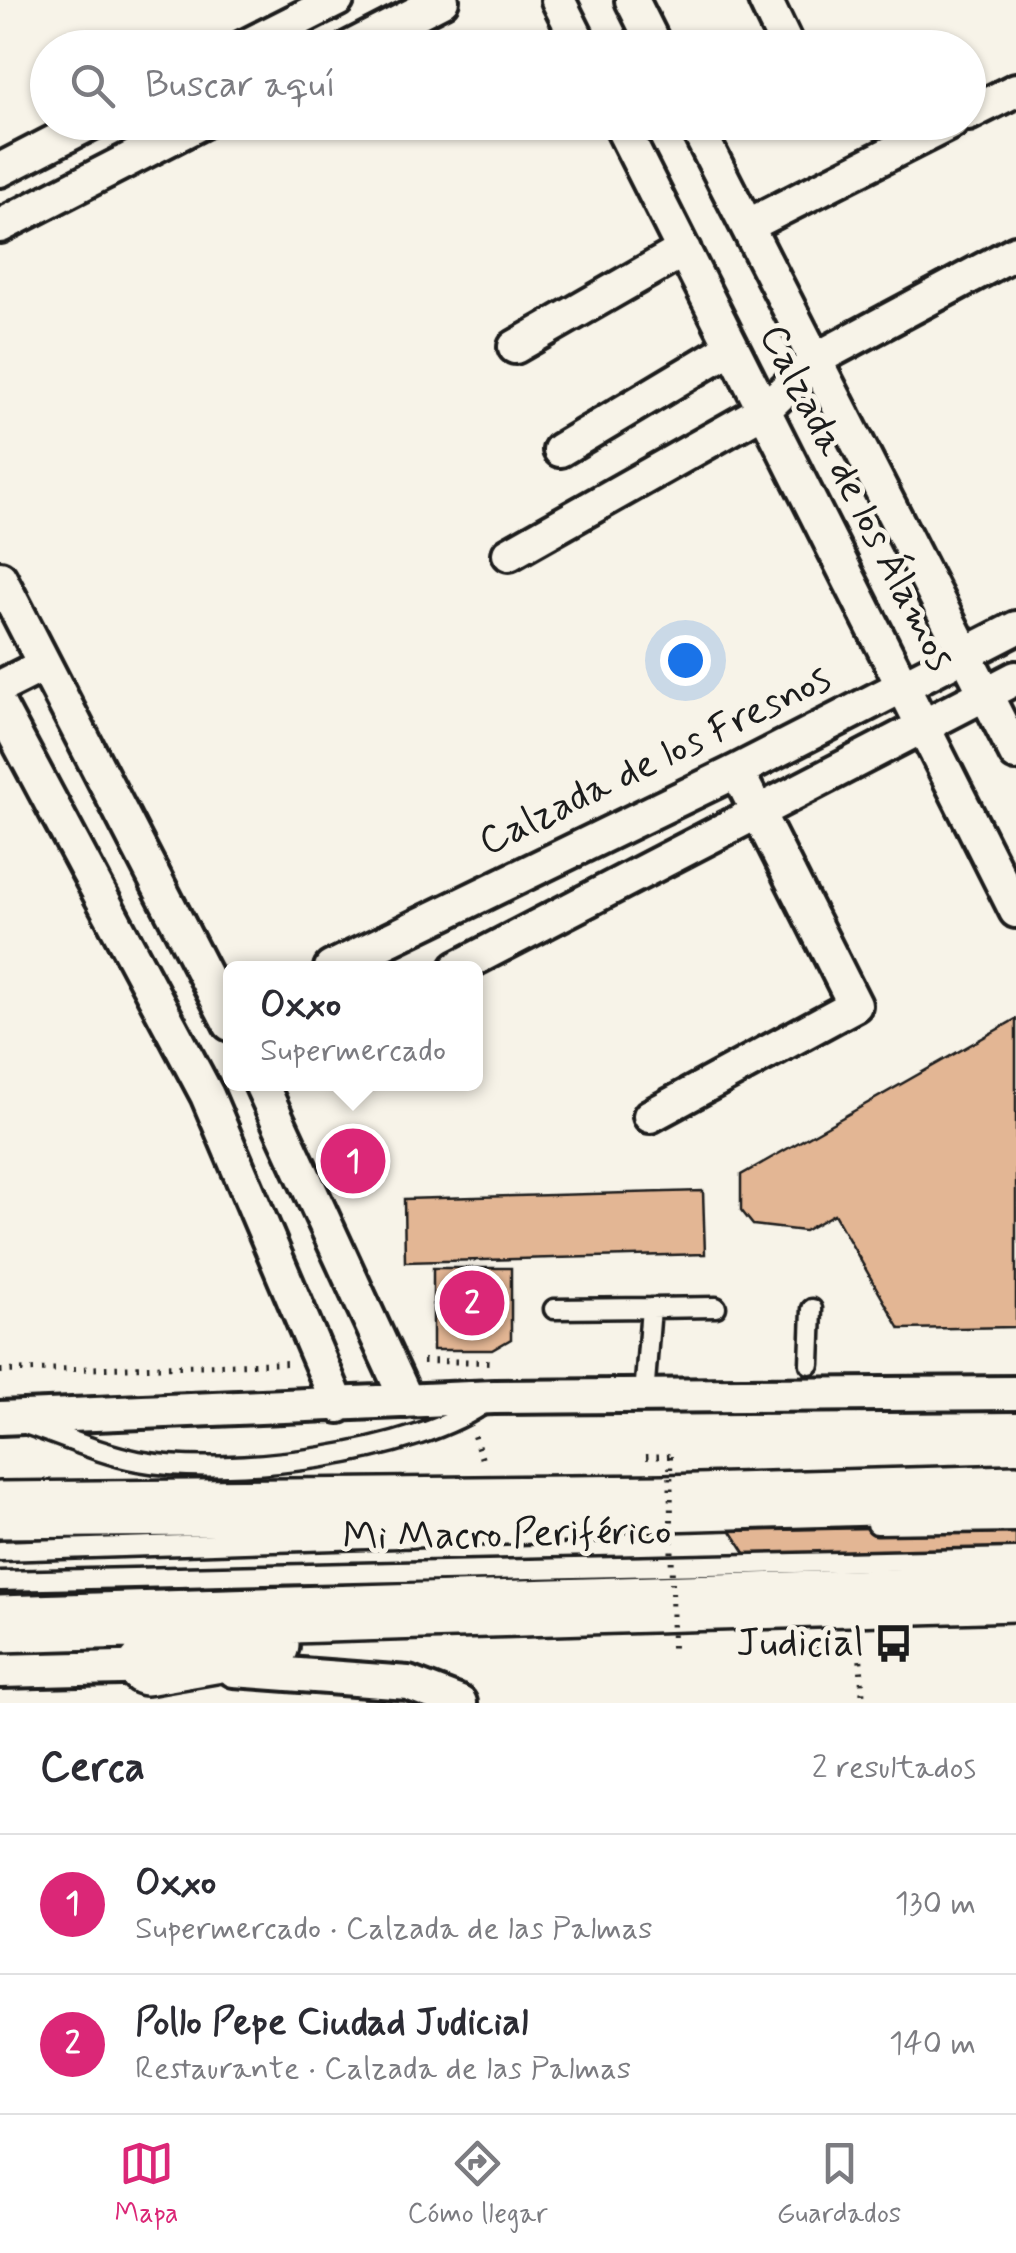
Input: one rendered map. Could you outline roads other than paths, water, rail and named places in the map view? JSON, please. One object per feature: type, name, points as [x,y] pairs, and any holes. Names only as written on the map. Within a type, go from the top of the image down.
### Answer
[{"type":"highway","points":[[0,1510],[664,1503],[1016,1493]]},
{"type":"highway","points":[[0,1624],[1016,1593]]},
{"type":"highway","points":[[146,1666],[550,1605]]},
{"type":"street","points":[[278,30],[337,0]]},
{"type":"street","points":[[384,30],[442,0]]},
{"type":"street","points":[[558,0],[573,30]]},
{"type":"street","points":[[632,0],[647,30]]},
{"type":"street","points":[[765,0],[779,30]]},
{"type":"street","points":[[986,105],[1016,90]]},
{"type":"street","points":[[0,170],[59,140]]},
{"type":"street","points":[[0,226],[167,140]]},
{"type":"street","name":"Calzada de los Álamos","points":[[628,140],[1016,911]]},
{"type":"street","name":"Calzada de los Álamos","points":[[703,140],[818,358],[1016,754]]},
{"type":"street","points":[[747,226],[917,140]]},
{"type":"street","points":[[515,347],[684,250]]},
{"type":"street","points":[[509,554],[764,410],[818,358],[1016,252]]},
{"type":"street","points":[[560,450],[732,347]]},
{"type":"street","points":[[0,578],[223,1007]]},
{"type":"street","name":"Calzada de los Fresnos","points":[[345,961],[737,771],[1016,628]]},
{"type":"street","points":[[0,687],[44,665]]},
{"type":"street","points":[[471,961],[1016,678]]},
{"type":"street","points":[[0,706],[178,1043],[219,1089],[339,1406]]},
{"type":"street","points":[[650,1116],[855,1005],[737,771]]},
{"type":"street","points":[[178,1043],[223,1023]]},
{"type":"street","points":[[264,1091],[407,1401]]},
{"type":"street","points":[[4,1418],[494,1397],[1016,1393]]},
{"type":"street","points":[[0,1671],[146,1666],[408,1693],[460,1703]]},
{"type":"lane","points":[[644,1396],[652,1308]]},
{"type":"lane","points":[[554,1309],[716,1308]]},
{"type":"lane","points":[[810,1364],[812,1309]]},
{"type":"lane","points":[[4,1418],[138,1461],[205,1466],[338,1454],[467,1417],[494,1397]]},
{"type":"lane","points":[[866,1524],[1016,1522]]},
{"type":"lane","points":[[0,1552],[635,1530]]},
{"type":"lane","name":"Mi Macro Periférico","points":[[0,1582],[1016,1558]]},
{"type":"place","name":"Oxxo","points":[[353,1161]]},
{"type":"place","name":"Pollo Pepe Ciudad Judicial","points":[[472,1303]]},
{"type":"place","name":"Judicial","points":[[894,1644]]}]
